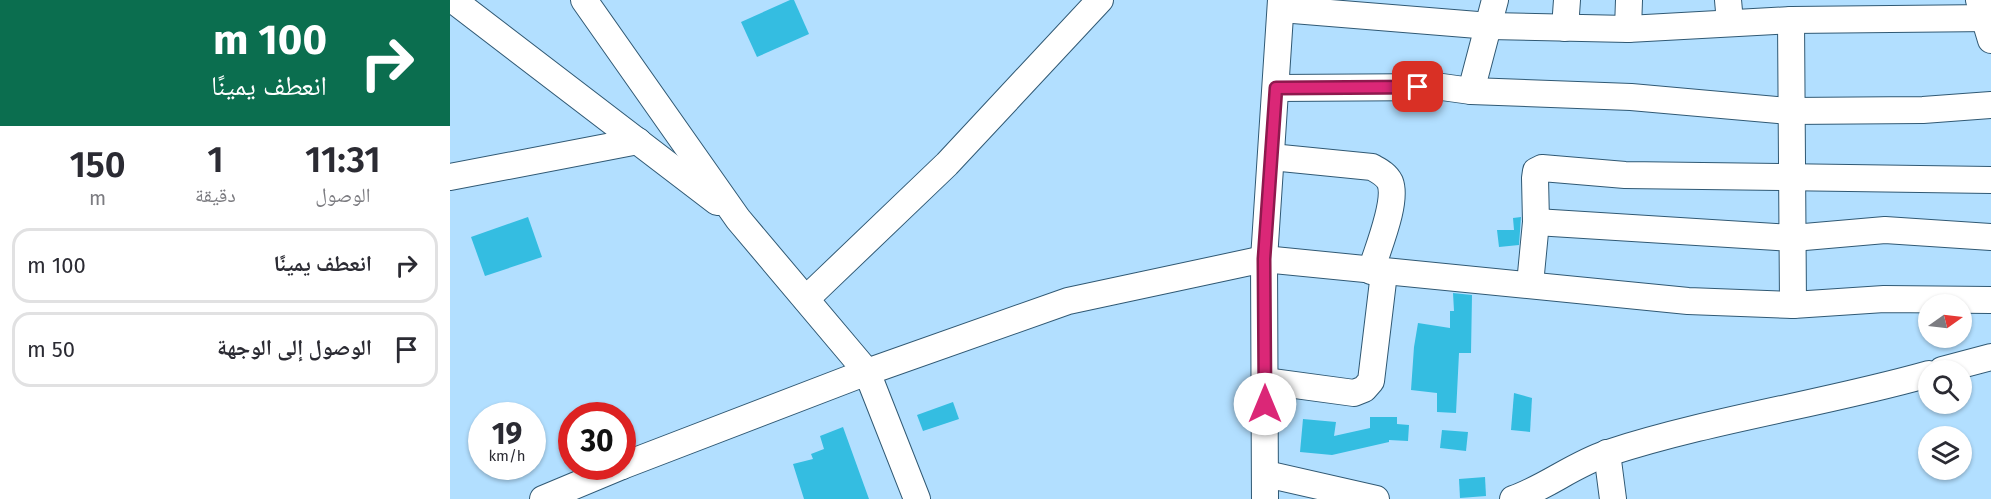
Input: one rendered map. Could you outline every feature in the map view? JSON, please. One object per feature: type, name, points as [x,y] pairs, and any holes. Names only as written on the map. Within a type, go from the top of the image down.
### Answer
[{"type":"street","points":[[453,0],[738,219]]},
{"type":"street","points":[[584,0],[738,219],[867,372],[917,499]]},
{"type":"street","points":[[806,299],[947,164],[1100,0]]},
{"type":"street","points":[[1471,91],[1495,0]]},
{"type":"street","points":[[1565,28],[1567,0]]},
{"type":"street","points":[[1628,29],[1629,0]]},
{"type":"street","points":[[1376,499],[1266,487],[1264,259],[1281,4],[1490,26],[1565,28],[1628,29],[1729,11],[1791,20],[1987,20]]},
{"type":"street","points":[[1791,20],[1793,305]]},
{"type":"street","points":[[1276,88],[1442,87],[1471,91],[1631,97],[1790,111],[1923,110],[1991,105]]},
{"type":"street","points":[[450,177],[638,141]]},
{"type":"street","points":[[1265,381],[1354,393],[1364,389],[1371,381],[1378,272],[1390,209],[1390,182],[1384,174],[1372,167],[1271,157]]},
{"type":"street","points":[[1530,284],[1536,222],[1535,178],[1536,171],[1542,168],[1625,175],[1665,174],[1791,180],[1991,180]]},
{"type":"street","points":[[1536,222],[1793,238],[1885,230],[1991,237]]},
{"type":"street","points":[[636,461],[867,372],[1068,301],[1264,259],[1688,301],[1793,305],[1884,299],[1991,300]]},
{"type":"street","points":[[1972,362],[1991,357]]},
{"type":"street","points":[[1514,499],[1534,491],[1552,490],[1570,468],[1607,453],[1741,417],[1849,395],[1918,377]]},
{"type":"street","points":[[1607,453],[1613,499]]},
{"type":"street","points":[[543,499],[580,491],[598,480]]},
{"type":"building","points":[[794,0],[809,34],[757,57],[741,22]]},
{"type":"building","points":[[528,217],[542,257],[485,276],[471,237]]},
{"type":"building","points":[[1521,217],[1519,245],[1499,247],[1497,230],[1514,230],[1513,218]]},
{"type":"building","points":[[1453,293],[1472,295],[1471,353],[1459,353],[1456,413],[1437,412],[1437,393],[1411,390],[1414,347],[1418,323],[1450,328],[1450,311],[1454,311]]},
{"type":"building","points":[[1514,393],[1532,398],[1530,432],[1511,430]]},
{"type":"building","points":[[953,402],[959,419],[923,431],[917,415]]},
{"type":"building","points":[[1370,417],[1397,417],[1397,424],[1409,425],[1408,441],[1389,440],[1389,442],[1332,455],[1300,452],[1303,419],[1336,422],[1334,436],[1370,428]]},
{"type":"building","points":[[843,427],[869,499],[804,499],[793,464],[813,459],[811,454],[824,449],[820,436]]},
{"type":"building","points":[[1442,430],[1468,432],[1466,451],[1440,448]]},
{"type":"building","points":[[1485,477],[1486,496],[1460,498],[1459,479]]},
{"type":"route","points":[[1265,404],[1264,259],[1276,88],[1418,87]]}]
